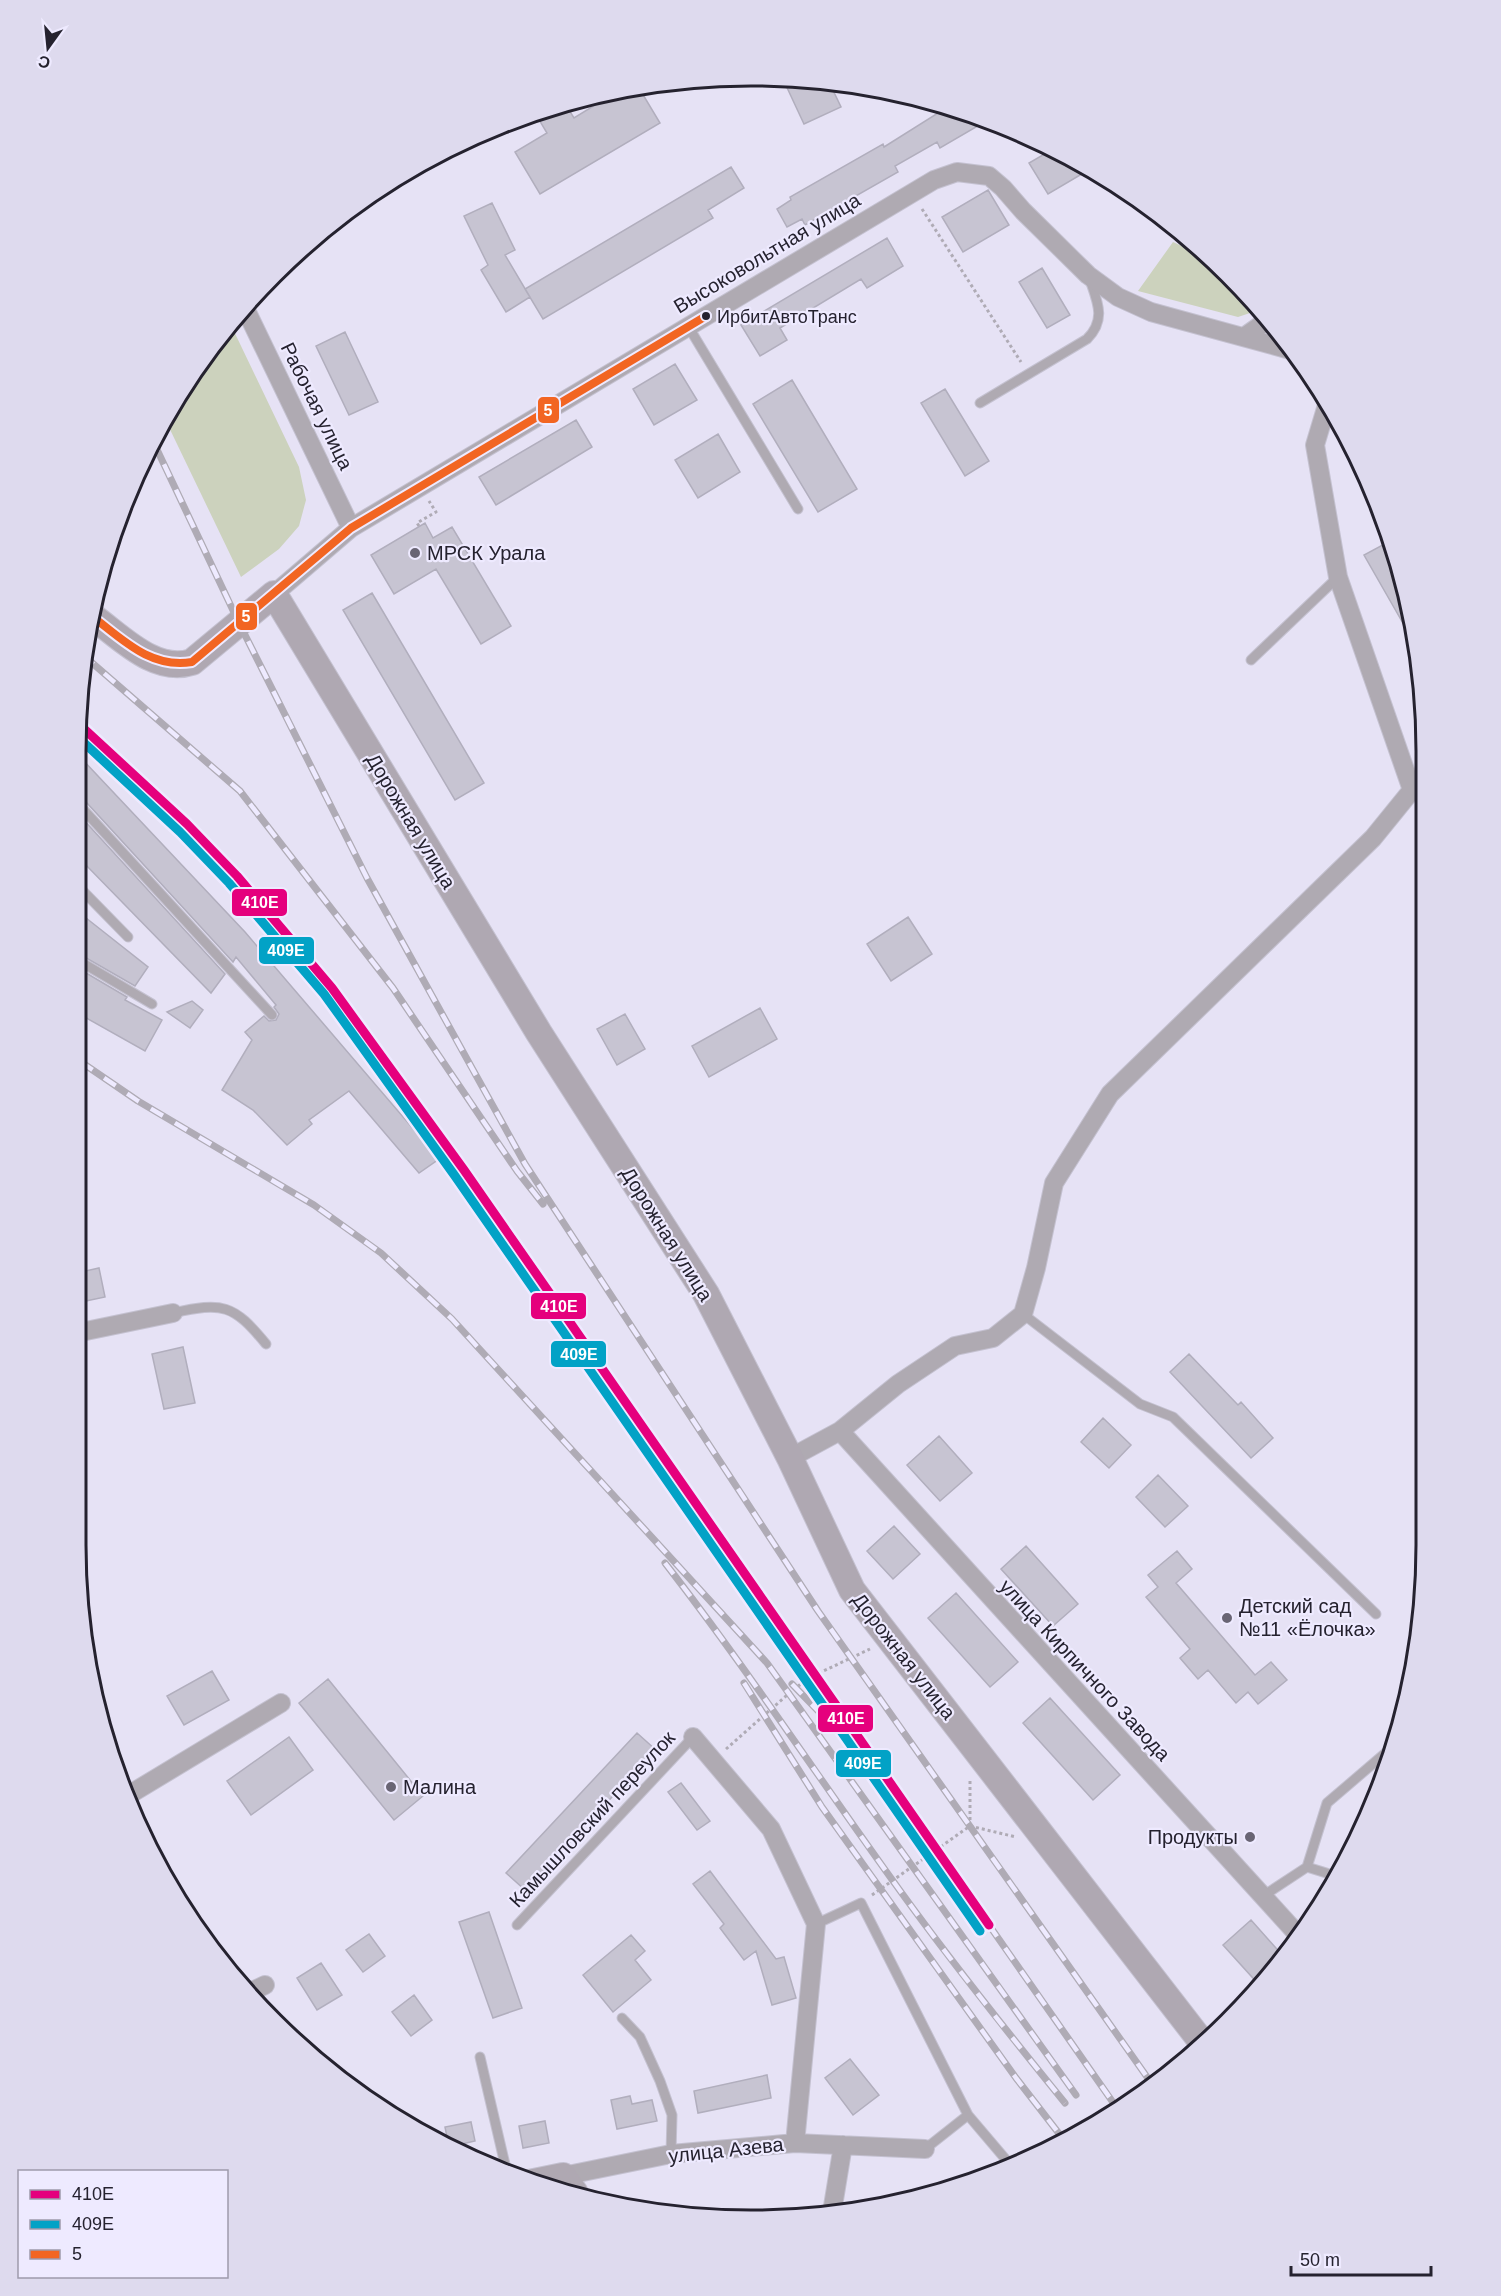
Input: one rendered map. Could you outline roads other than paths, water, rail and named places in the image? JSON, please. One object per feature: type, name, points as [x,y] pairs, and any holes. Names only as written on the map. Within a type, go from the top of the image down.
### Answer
[{"type":"street","name":"Высоковольтная улица","points":[[274,594],[351,528],[934,180],[957,172],[988,177],[1003,188],[1088,275],[1118,297],[1151,312],[1279,347]]},
{"type":"street","name":"Рабочая улица","points":[[248,315],[351,528]]},
{"type":"street","points":[[1244,338],[1261,325]]},
{"type":"street","points":[[1325,416],[1315,445],[1338,577],[1416,787]]},
{"type":"street","points":[[98,620],[155,661],[180,666],[192,662],[274,594]]},
{"type":"street","name":"Дорожная улица","points":[[274,594],[539,1033],[706,1294],[790,1458],[852,1590],[1198,2037]]},
{"type":"street","points":[[790,1458],[840,1431],[898,1384],[955,1346],[993,1338],[1023,1314],[1036,1268],[1053,1183],[1110,1094],[1416,794]]},
{"type":"street","points":[[86,1331],[173,1313]]},
{"type":"street","name":"улица Кирпичного Завода","points":[[840,1431],[1293,1929]]},
{"type":"street","points":[[133,1792],[281,1703]]},
{"type":"street","points":[[693,1737],[771,1829],[816,1924],[795,2143]]},
{"type":"street","points":[[256,1989],[265,1985]]},
{"type":"street","name":"улица Азева","points":[[569,2185],[671,2154],[795,2143],[925,2149]]},
{"type":"street","points":[[833,2205],[843,2145]]},
{"type":"lane","points":[[981,403],[1087,339],[1097,330],[1101,315],[1088,275]]},
{"type":"lane","points":[[688,326],[798,509]]},
{"type":"lane","points":[[1251,660],[1338,577]]},
{"type":"lane","points":[[86,812],[272,1015]]},
{"type":"lane","points":[[86,894],[128,937]]},
{"type":"lane","points":[[86,965],[152,1004]]},
{"type":"lane","points":[[173,1313],[205,1306],[229,1311],[244,1317],[266,1344]]},
{"type":"lane","points":[[1023,1314],[1140,1404],[1173,1417],[1376,1614]]},
{"type":"lane","name":"Камышловский переулок","points":[[517,1925],[693,1737]]},
{"type":"lane","points":[[1263,1896],[1307,1867],[1327,1803],[1381,1757]]},
{"type":"lane","points":[[1307,1867],[1328,1874]]},
{"type":"lane","points":[[816,1924],[861,1903],[968,2115],[1005,2160]]},
{"type":"lane","points":[[622,2018],[640,2037],[660,2081],[672,2115],[671,2154]]},
{"type":"lane","points":[[480,2057],[504,2163]]},
{"type":"lane","points":[[925,2149],[968,2115]]},
{"type":"railway","points":[[157,450],[239,623],[367,878],[525,1164],[818,1611],[1148,2078]]},
{"type":"railway","points":[[91,662],[240,791],[393,988],[517,1171],[543,1204]]},
{"type":"railway","points":[[86,1065],[138,1101],[314,1205],[381,1253],[452,1319],[767,1663],[1076,2095]]},
{"type":"railway","points":[[665,1563],[726,1644],[921,1919],[981,1999],[1065,2103]]},
{"type":"railway","points":[[744,1683],[822,1807],[1016,2078],[1059,2134]]},
{"type":"railway","points":[[792,1684],[862,1756],[929,1839]]},
{"type":"railway","points":[[989,1925],[1113,2102]]},
{"type":"place","name":"ИрбитАвтоТранс","points":[[706,316]]},
{"type":"place","name":"МРСК Урала","points":[[415,553]]},
{"type":"place","name":"Детский сад №11 «Ёлочка»","points":[[1227,1618]]},
{"type":"place","name":"Малина","points":[[391,1787]]},
{"type":"place","name":"Продукты","points":[[1250,1837]]}]
